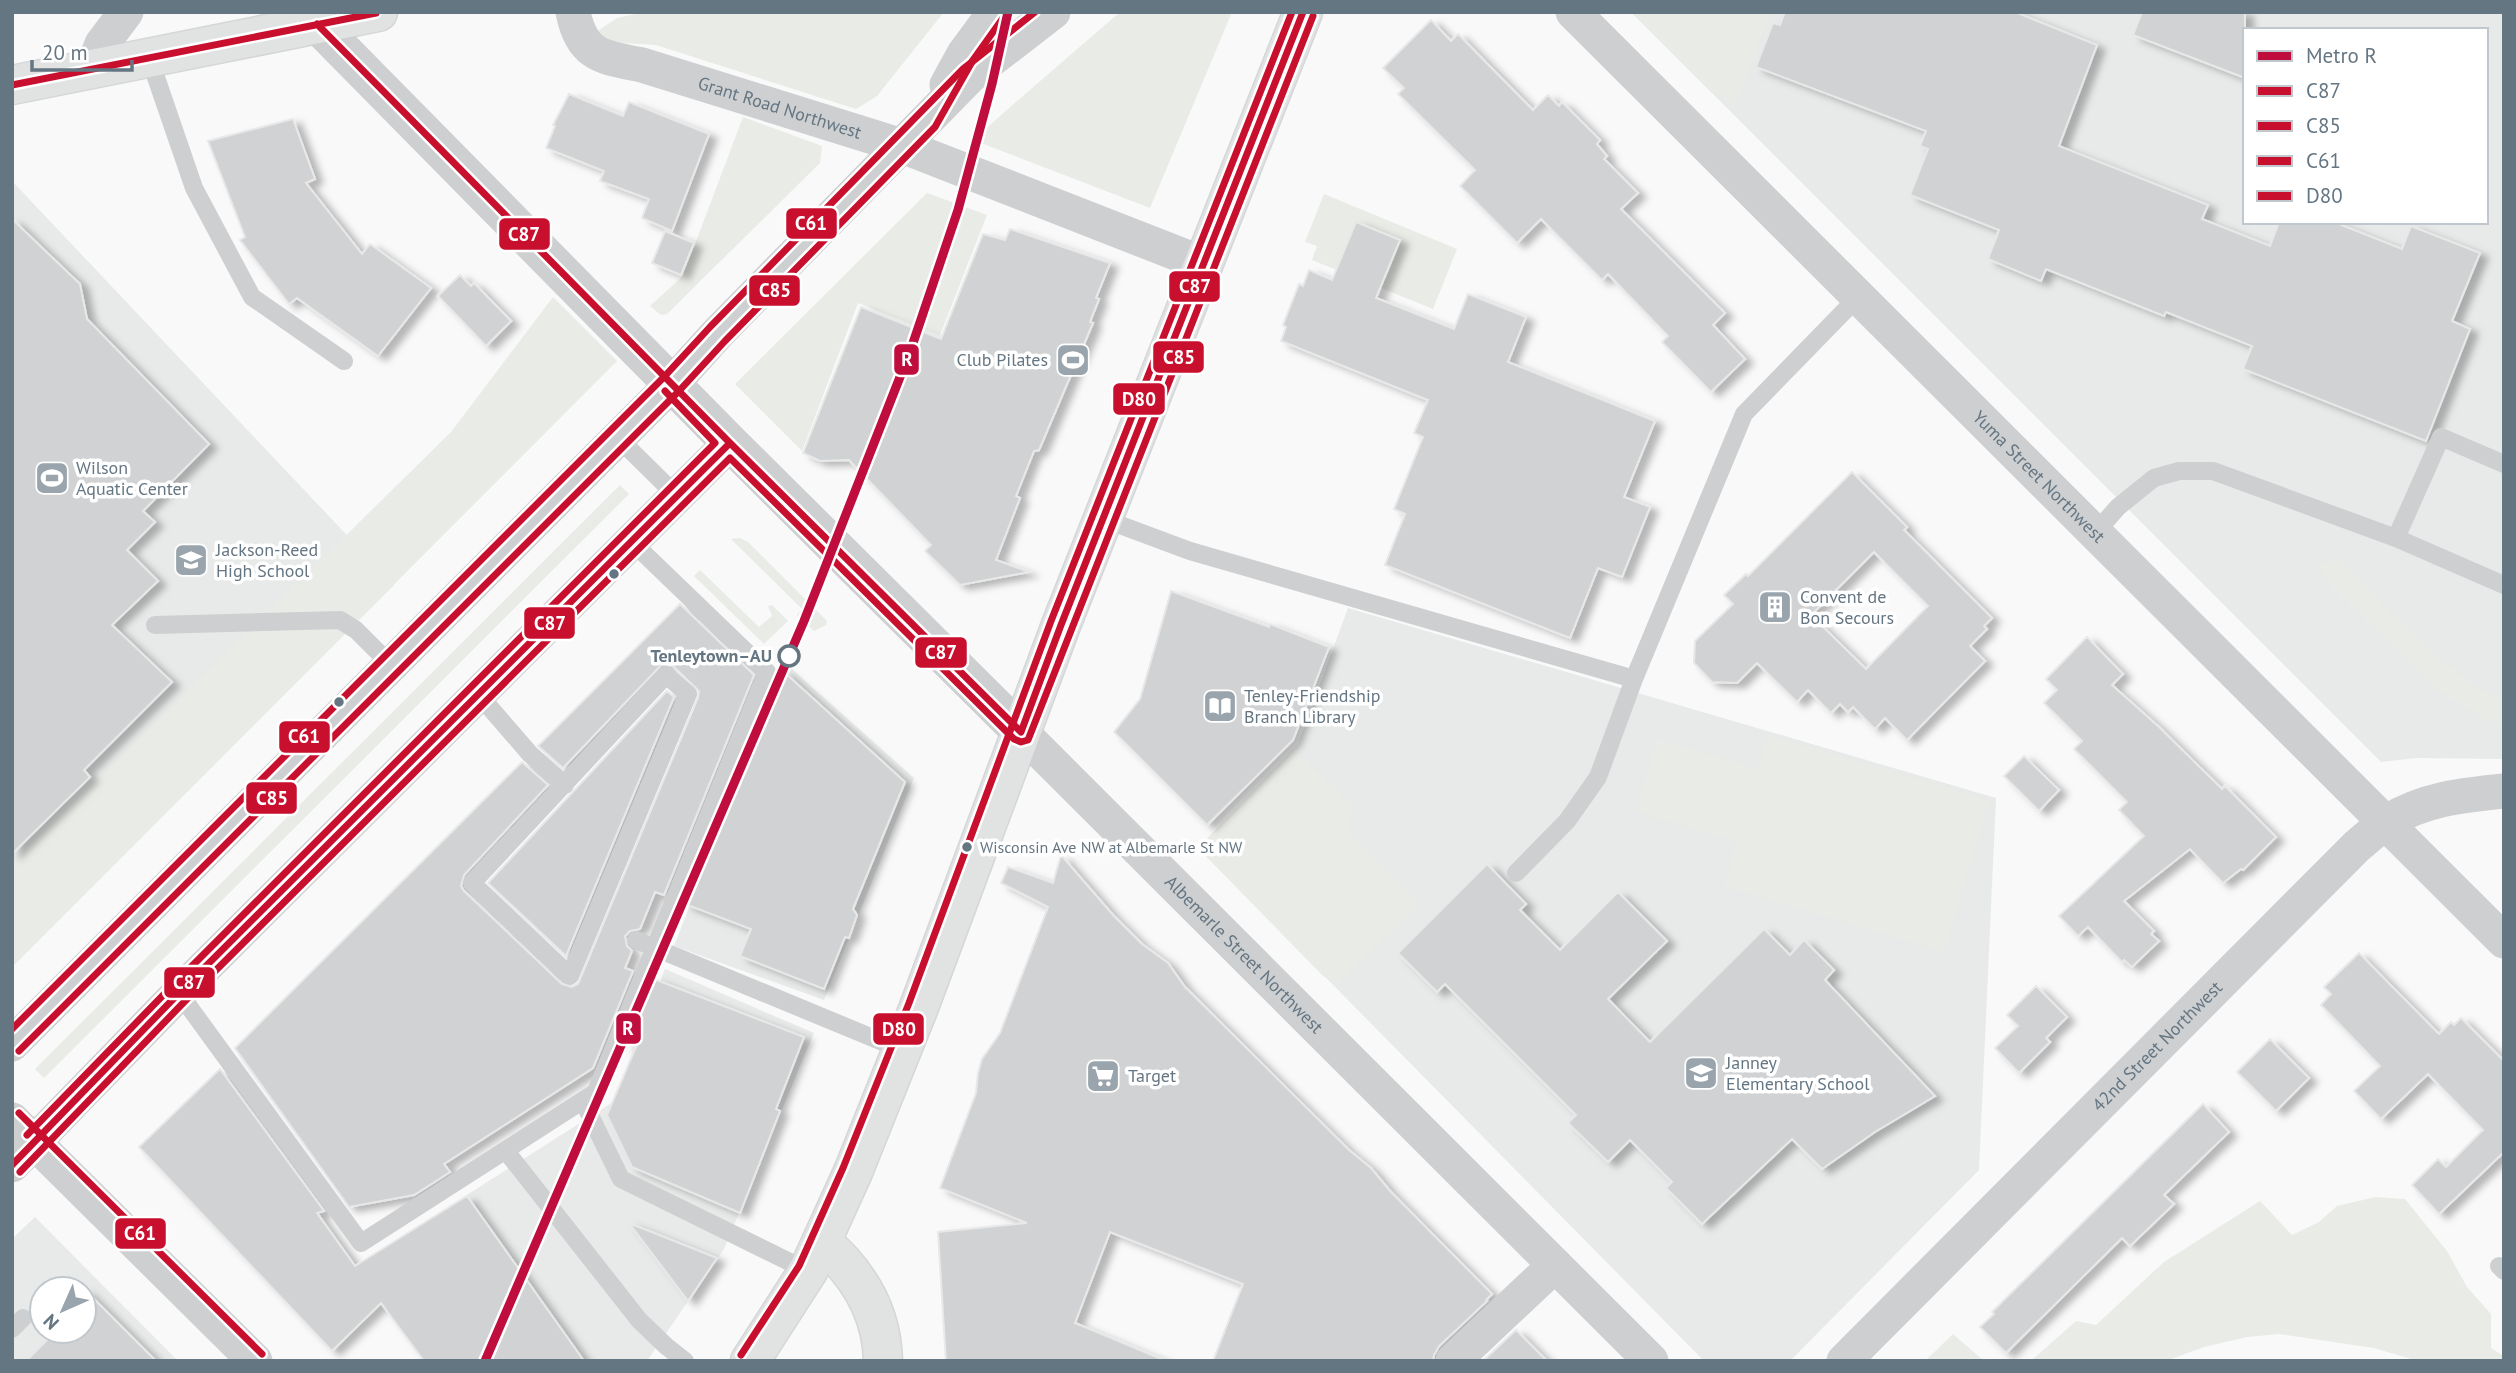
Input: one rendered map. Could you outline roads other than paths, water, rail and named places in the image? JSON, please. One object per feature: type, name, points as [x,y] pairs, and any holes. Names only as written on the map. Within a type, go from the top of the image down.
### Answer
[{"type":"main road","points":[[12,85],[149,57],[311,18],[378,12]]},
{"type":"main road","points":[[750,1361],[815,1256],[840,1204],[902,1050],[1021,732],[1303,12]]},
{"type":"main road","points":[[815,1256],[842,1259],[865,1292],[879,1329],[883,1361]]},
{"type":"street","points":[[92,69],[102,44],[126,12]]},
{"type":"street","name":"Grant Road Northwest","points":[[573,12],[583,43],[604,58],[642,65],[902,146],[1205,264]]},
{"type":"street","points":[[927,120],[964,54],[995,12]]},
{"type":"street","points":[[12,1044],[672,384],[717,334],[970,76],[1053,12]]},
{"type":"street","name":"Yuma Street Northwest","points":[[1573,12],[2504,941]]},
{"type":"street","name":"Albemarle Street Northwest","points":[[311,18],[730,443],[1651,1361]]},
{"type":"street","points":[[255,1361],[20,1142],[179,993],[730,443]]},
{"type":"street","name":"42nd Street Northwest","points":[[1844,1361],[2357,846],[2386,823],[2413,808],[2459,795],[2504,790]]},
{"type":"street","points":[[1453,1361],[1555,1265]]},
{"type":"lane","points":[[149,57],[194,188],[252,297],[344,361]]},
{"type":"lane","points":[[1516,873],[1567,821],[1598,777],[1634,679],[1744,414],[1859,296]]},
{"type":"lane","points":[[2396,538],[2441,437],[2504,464]]},
{"type":"lane","points":[[618,438],[677,496]]},
{"type":"lane","points":[[2096,532],[2118,507],[2154,478],[2179,471],[2213,471],[2396,538],[2504,585]]},
{"type":"lane","points":[[1104,519],[1190,551],[1634,679]]},
{"type":"lane","points":[[179,993],[361,1243],[596,1092],[767,672],[631,541]]},
{"type":"lane","points":[[155,625],[340,620],[356,630],[392,666]]},
{"type":"lane","points":[[666,675],[688,694],[570,976],[472,883],[565,785],[666,675]]},
{"type":"lane","points":[[480,695],[530,754],[565,785]]},
{"type":"lane","points":[[636,940],[902,1050]]},
{"type":"lane","points":[[583,1101],[621,1179],[815,1256]]},
{"type":"lane","points":[[506,1151],[639,1320],[685,1361]]},
{"type":"metro line","name":"R","points":[[485,1361],[804,621],[911,349],[958,210],[992,84],[1008,12]]},
{"type":"place","name":"Club Pilates","points":[[1073,360]]},
{"type":"place","name":"Wilson Aquatic Center","points":[[52,478]]},
{"type":"place","name":"Jackson-Reed High School","points":[[191,560]]},
{"type":"place","name":"Convent de Bon Secours","points":[[1775,607]]},
{"type":"place","name":"Tenleytown–AU","points":[[789,656]]},
{"type":"place","name":"Tenley-Friendship Branch Library","points":[[1220,706]]},
{"type":"place","name":"Wisconsin Ave NW at Albemarle St NW","points":[[967,847]]},
{"type":"place","name":"Janney Elementary School","points":[[1701,1073]]},
{"type":"place","name":"Target","points":[[1103,1076]]}]
